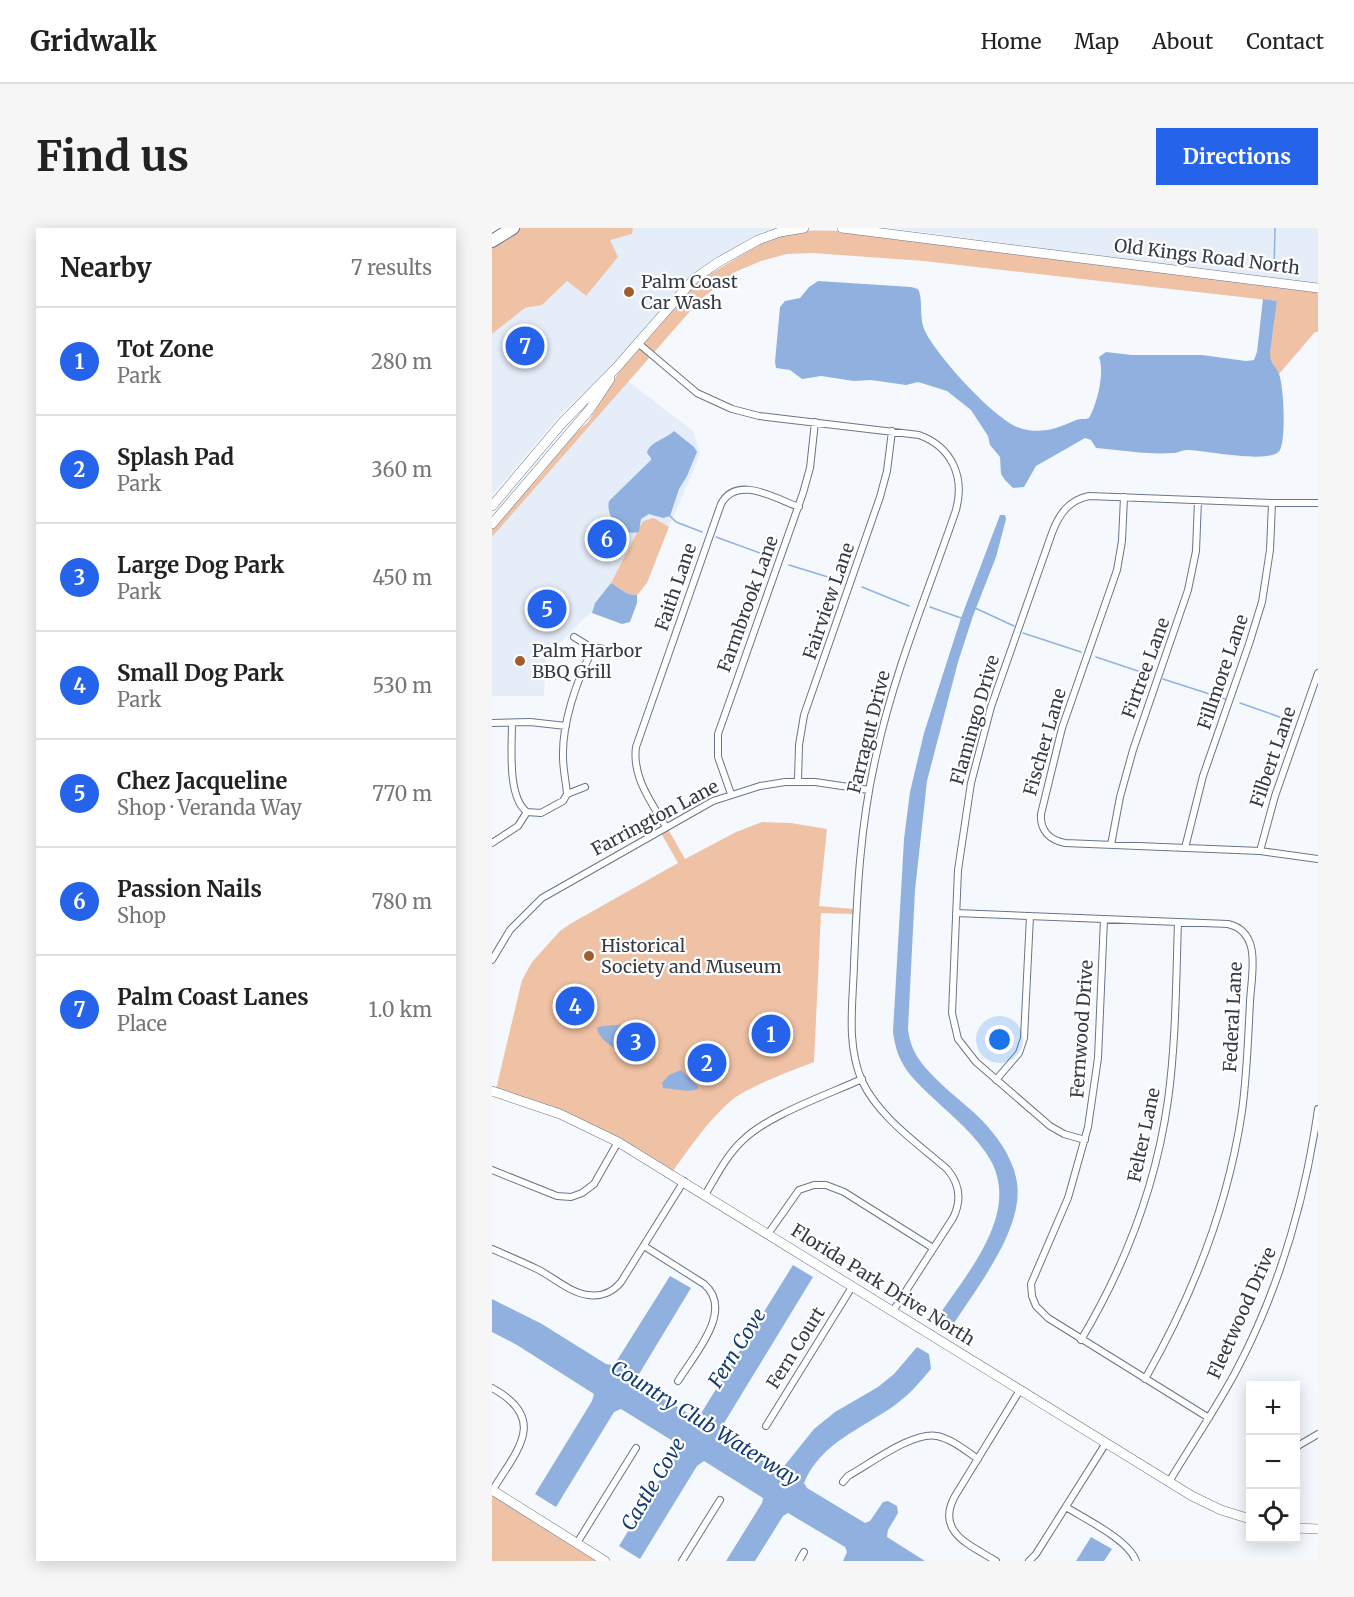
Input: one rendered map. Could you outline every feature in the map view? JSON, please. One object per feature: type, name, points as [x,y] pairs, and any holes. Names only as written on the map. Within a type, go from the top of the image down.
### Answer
[{"type":"highway","points":[[492,241],[513,228]]},
{"type":"street","points":[[492,506],[562,423],[617,367],[691,283],[709,268],[766,237],[804,228]]},
{"type":"street","name":"Old Kings Road North","points":[[842,228],[1318,288]]},
{"type":"street","name":"Farragut Drive","points":[[638,343],[686,385],[722,406],[759,416],[919,435],[939,446],[955,467],[959,481],[959,492],[952,520],[895,684],[879,743],[869,790],[858,878],[852,1032],[854,1057],[862,1079],[880,1109],[946,1169],[957,1185],[959,1196],[957,1209],[893,1311]]},
{"type":"street","points":[[492,524],[590,409],[617,367]]},
{"type":"street","name":"Farmbrook Lane","points":[[731,794],[718,757],[718,734],[799,507],[810,468],[815,422]]},
{"type":"street","name":"Fairview Lane","points":[[798,781],[799,745],[804,715],[880,497],[892,431]]},
{"type":"street","points":[[492,517],[512,495],[514,481]]},
{"type":"street","name":"Faith Lane","points":[[666,827],[638,776],[635,761],[636,747],[721,504],[731,492],[743,489],[799,507]]},
{"type":"street","name":"Flamingo Drive","points":[[1085,1140],[1064,1134],[1050,1126],[967,1052],[958,1039],[953,1024],[952,1004],[962,839],[976,761],[991,707],[1055,526],[1064,510],[1079,499],[1094,496],[1318,503]]},
{"type":"street","name":"Fischer Lane","points":[[1124,496],[1122,541],[1115,576],[1059,737],[1041,817],[1044,831],[1056,841],[1260,851],[1318,859]]},
{"type":"street","name":"Firtree Lane","points":[[1110,845],[1133,750],[1188,590],[1196,551],[1198,500]]},
{"type":"street","name":"Fillmore Lane","points":[[1185,848],[1203,776],[1262,602],[1270,550],[1272,503]]},
{"type":"street","points":[[574,637],[587,645],[591,653]]},
{"type":"street","points":[[567,794],[562,759],[566,726],[576,686],[591,653],[599,648],[615,652]]},
{"type":"street","name":"Filbert Lane","points":[[1260,851],[1277,787],[1318,673]]},
{"type":"street","points":[[492,723],[530,722],[566,726]]},
{"type":"street","points":[[512,723],[514,782],[519,803],[527,813],[543,812],[562,801],[567,794],[585,787]]},
{"type":"street","name":"Farrington Lane","points":[[492,960],[510,930],[542,898],[697,809],[731,794],[760,786],[798,781],[869,790]]},
{"type":"street","points":[[492,843],[518,826],[527,813]]},
{"type":"street","name":"Federal Lane","points":[[956,913],[1231,924],[1242,930],[1250,939],[1252,961],[1246,1073],[1233,1161],[1213,1234],[1180,1315],[1145,1379]]},
{"type":"street","points":[[996,1080],[1019,1053],[1024,1038],[1030,916]]},
{"type":"street","name":"Fernwood Drive","points":[[1081,1340],[1044,1316],[1036,1306],[1031,1292],[1032,1280],[1061,1216],[1085,1140],[1098,1058],[1104,919]]},
{"type":"street","name":"Felter Lane","points":[[1081,1340],[1105,1298],[1131,1240],[1157,1157],[1167,1108],[1171,1070],[1178,922]]},
{"type":"street","points":[[705,1195],[734,1150],[755,1130],[862,1079]]},
{"type":"street","name":"Florida Park Drive North","points":[[492,1091],[560,1114],[618,1142],[1169,1482],[1211,1505],[1246,1517]]},
{"type":"street","name":"Fleetwood Drive","points":[[1169,1482],[1209,1418],[1245,1352],[1279,1273],[1302,1195],[1318,1109]]},
{"type":"street","points":[[492,1170],[557,1196],[573,1197],[586,1191],[596,1182],[618,1142]]},
{"type":"street","points":[[492,1249],[536,1269],[579,1293],[596,1296],[607,1293],[618,1286],[684,1181]]},
{"type":"street","points":[[768,1234],[799,1190],[814,1185],[826,1185],[844,1192],[933,1248]]},
{"type":"street","points":[[644,1246],[704,1284],[711,1291],[716,1303],[711,1328],[678,1381]]},
{"type":"street","name":"Fern Court","points":[[766,1426],[852,1287]]},
{"type":"street","points":[[1081,1340],[1209,1418]]},
{"type":"street","points":[[492,1388],[516,1405],[525,1428],[519,1448],[492,1491],[605,1561]]},
{"type":"street","points":[[996,1561],[959,1538],[952,1530],[949,1518],[952,1502],[1020,1390]]},
{"type":"street","points":[[1300,1445],[1318,1434]]},
{"type":"street","points":[[843,1482],[848,1476],[901,1446],[924,1436],[942,1438],[978,1459]]},
{"type":"street","points":[[1029,1561],[1036,1554],[1106,1443]]},
{"type":"street","points":[[576,1543],[636,1448]]},
{"type":"street","points":[[682,1561],[720,1500]]},
{"type":"street","points":[[1066,1508],[1122,1543],[1131,1550],[1136,1561]]},
{"type":"street","points":[[1300,1528],[1318,1529]]},
{"type":"street","points":[[799,1561],[804,1552]]},
{"type":"shaded area","points":[[519,228],[633,228],[632,234],[610,240],[618,257],[586,296],[567,281],[542,305],[525,308],[492,334],[492,245]]},
{"type":"shaded area","points":[[633,228],[777,228],[760,233],[709,262],[670,298],[613,366],[562,413],[492,495],[492,334],[525,308],[542,305],[567,281],[585,296],[609,240],[631,234]]},
{"type":"shaded area","points":[[891,228],[1318,228],[1318,285],[1167,265]]},
{"type":"shaded area","points":[[806,231],[884,235],[969,249],[994,250],[1177,275],[1318,291],[1318,332],[1315,332],[1279,374],[1270,359],[1277,301],[924,261],[812,253],[787,254],[761,261],[735,272],[700,300],[492,537],[492,528],[541,475],[571,437],[588,422],[619,372],[698,281],[776,237]]},
{"type":"shaded area","points":[[628,381],[693,431],[700,453],[695,467],[669,527],[654,518],[643,521],[611,583],[595,603],[592,613],[584,618],[546,658],[544,696],[492,696],[492,537]]},
{"type":"shaded area","points":[[654,518],[669,527],[647,583],[637,595],[628,594],[611,583],[643,521]]},
{"type":"shaded area","points":[[762,822],[791,823],[827,829],[819,906],[854,909],[854,914],[821,913],[814,1062],[761,1084],[733,1099],[708,1124],[673,1171],[496,1089],[522,980],[532,962],[560,931],[678,863],[661,833],[668,829],[685,859],[736,832]]},
{"type":"shaded area","points":[[492,1496],[597,1561],[492,1561]]},
{"type":"water","points":[[818,281],[918,289],[922,322],[926,333],[955,373],[999,415],[1023,429],[1037,431],[1089,418],[1099,388],[1101,364],[1099,357],[1106,352],[1132,355],[1202,355],[1254,360],[1257,352],[1263,299],[1277,301],[1270,354],[1279,374],[1282,390],[1284,424],[1280,450],[1274,454],[1252,457],[1187,450],[1174,453],[1144,453],[1096,448],[1091,440],[1085,438],[1036,466],[1024,487],[1013,488],[1001,474],[1000,457],[990,445],[988,436],[971,410],[947,391],[918,382],[906,385],[821,376],[802,379],[790,370],[776,368],[780,307],[785,301],[800,298],[809,287]]},
{"type":"water","points":[[674,431],[697,452],[679,489],[670,516],[663,518],[649,514],[641,519],[639,532],[627,532],[621,529],[610,513],[609,501],[651,460],[647,453],[648,449]]},
{"type":"water","points":[[1000,515],[1005,515],[1006,519],[996,557],[958,662],[927,781],[915,890],[908,1029],[913,1048],[917,1057],[929,1071],[978,1116],[997,1138],[1011,1163],[1017,1183],[1017,1202],[1005,1241],[983,1280],[949,1331],[939,1324],[938,1317],[986,1243],[999,1202],[998,1181],[991,1161],[979,1143],[911,1076],[901,1061],[895,1043],[893,1032],[904,839],[910,792],[924,733],[961,618]]},
{"type":"water","points":[[611,583],[628,594],[637,595],[637,603],[630,622],[622,624],[592,613],[595,603]]},
{"type":"water","points":[[630,1024],[640,1026],[649,1033],[645,1046],[636,1055],[625,1053],[606,1042],[598,1033],[597,1028],[607,1026]]},
{"type":"water","points":[[681,1070],[698,1086],[698,1089],[689,1091],[663,1088],[662,1083],[669,1075]]},
{"type":"water","name":"Country Club Waterway","points":[[793,1265],[813,1277],[720,1432],[775,1469],[781,1470],[814,1429],[835,1412],[878,1387],[894,1374],[917,1347],[929,1354],[931,1369],[914,1388],[895,1405],[832,1447],[811,1469],[804,1483],[807,1488],[865,1523],[870,1521],[883,1502],[888,1501],[897,1506],[898,1513],[888,1530],[887,1537],[925,1561],[843,1561],[847,1552],[845,1547],[788,1513],[783,1516],[755,1561],[726,1561],[763,1498],[704,1461],[697,1466],[640,1559],[619,1546],[679,1448],[676,1443],[621,1409],[614,1412],[556,1507],[535,1494],[592,1401],[594,1394],[517,1345],[492,1332],[492,1299],[542,1324],[606,1364],[612,1365],[670,1276],[691,1288],[636,1379],[637,1383],[696,1418]]},
{"type":"water","points":[[1091,1537],[1112,1549],[1104,1561],[1076,1561]]},
{"type":"waterway","points":[[1274,273],[1275,228]]},
{"type":"waterway","points":[[670,516],[676,522],[702,532]]},
{"type":"waterway","points":[[716,537],[771,557]]},
{"type":"waterway","points":[[789,565],[841,581]]},
{"type":"waterway","points":[[862,587],[909,606]]},
{"type":"waterway","points":[[930,607],[961,618]]},
{"type":"waterway","points":[[975,608],[1014,626]]},
{"type":"waterway","points":[[1023,633],[1081,652]]},
{"type":"waterway","points":[[1096,657],[1147,674]]},
{"type":"waterway","points":[[1163,679],[1225,699]]},
{"type":"waterway","points":[[1240,703],[1291,721]]},
{"type":"place","name":"Palm Coast Car Wash","points":[[629,292]]},
{"type":"place","name":"Palm Coast Lanes","points":[[525,346]]},
{"type":"place","name":"Passion Nails","points":[[607,539]]},
{"type":"place","name":"Chez Jacqueline","points":[[547,609]]},
{"type":"place","name":"Palm Harbor BBQ Grill","points":[[520,661]]},
{"type":"place","name":"Historical Society and Museum","points":[[589,956]]},
{"type":"place","name":"Small Dog Park","points":[[575,1006]]},
{"type":"place","name":"Tot Zone","points":[[771,1034]]},
{"type":"place","name":"Large Dog Park","points":[[636,1042]]},
{"type":"place","name":"Splash Pad","points":[[707,1063]]},
{"type":"water label","name":"Fern Cove","points":[[737,1348]]},
{"type":"water label","name":"Castle Cove","points":[[653,1484]]}]
